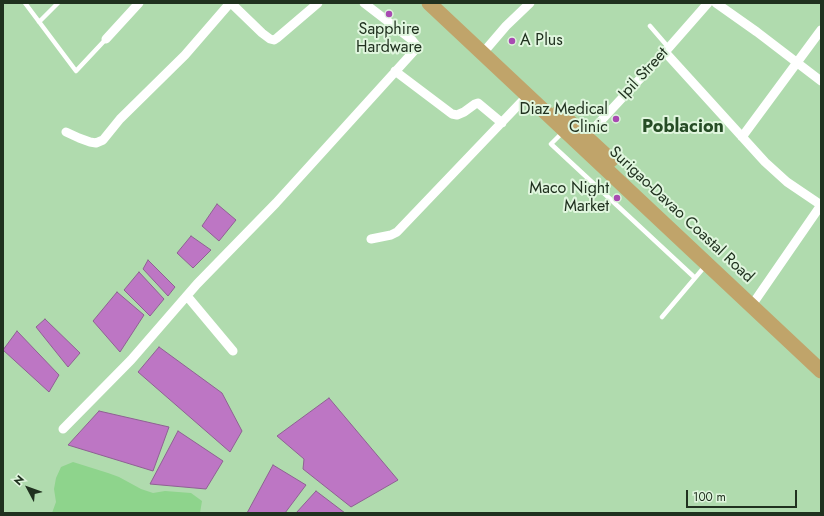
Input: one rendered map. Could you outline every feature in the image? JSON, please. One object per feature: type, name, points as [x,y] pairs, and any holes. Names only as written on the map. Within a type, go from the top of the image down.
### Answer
[{"type":"highway","name":"Surigao-Davao Coastal Road","points":[[429,3],[485,50],[583,140],[754,302],[821,371]]},
{"type":"highway","name":"Surigao-Davao Coastal Road","points":[[442,3],[527,96],[564,130],[583,140],[707,263],[821,358]]},
{"type":"street","points":[[106,39],[139,3]]},
{"type":"street","points":[[66,132],[90,142],[96,143],[102,140],[120,119],[185,55],[231,3],[262,33],[274,40],[318,3]]},
{"type":"street","points":[[62,429],[131,360],[186,296],[276,203],[414,51],[416,45],[412,40],[364,3]]},
{"type":"street","points":[[485,50],[506,26],[530,3]]},
{"type":"street","name":"Ipil Street","points":[[583,140],[667,50],[708,3]]},
{"type":"street","points":[[716,3],[821,81]]},
{"type":"street","points":[[742,137],[821,30]]},
{"type":"street","points":[[667,50],[765,162],[787,182],[821,205],[754,302]]},
{"type":"street","points":[[395,71],[452,114],[457,115],[478,103],[502,123]]},
{"type":"street","points":[[371,239],[391,236],[397,232],[527,96]]},
{"type":"street","points":[[186,296],[233,351]]},
{"type":"lane","points":[[25,3],[76,71],[106,39]]},
{"type":"lane","points":[[39,22],[58,3]]},
{"type":"lane","points":[[650,26],[667,50]]},
{"type":"lane","points":[[564,130],[551,144],[694,278]]},
{"type":"lane","points":[[662,317],[707,263]]},
{"type":"green space","points":[[73,462],[119,477],[141,489],[153,493],[165,491],[191,493],[202,501],[200,513],[52,513],[56,502],[54,489],[56,478],[61,467]]},
{"type":"shaded area","points":[[217,204],[236,220],[219,241],[202,226]]},
{"type":"shaded area","points":[[191,236],[211,250],[193,268],[177,253]]},
{"type":"shaded area","points":[[148,260],[175,287],[168,296],[143,269]]},
{"type":"shaded area","points":[[139,272],[164,299],[150,316],[124,290]]},
{"type":"shaded area","points":[[117,292],[144,315],[120,352],[93,321]]},
{"type":"shaded area","points":[[45,319],[80,353],[68,367],[36,327]]},
{"type":"shaded area","points":[[17,331],[59,375],[49,392],[3,350]]},
{"type":"shaded area","points":[[159,347],[222,393],[242,431],[230,452],[138,372]]},
{"type":"shaded area","points":[[329,398],[398,480],[351,507],[303,469],[304,459],[277,436]]},
{"type":"shaded area","points":[[99,411],[169,427],[153,471],[68,445]]},
{"type":"shaded area","points":[[178,431],[223,461],[206,489],[150,484]]},
{"type":"shaded area","points":[[273,465],[306,485],[285,513],[247,513]]},
{"type":"shaded area","points":[[316,491],[345,513],[296,513]]},
{"type":"place","name":"Sapphire Hardware","points":[[389,14]]},
{"type":"place","name":"A Plus","points":[[512,41]]},
{"type":"place","name":"Diaz Medical Clinic","points":[[616,119]]},
{"type":"place","name":"Maco Night Market","points":[[617,198]]},
{"type":"district","name":"Poblacion","points":[[683,128]]}]
